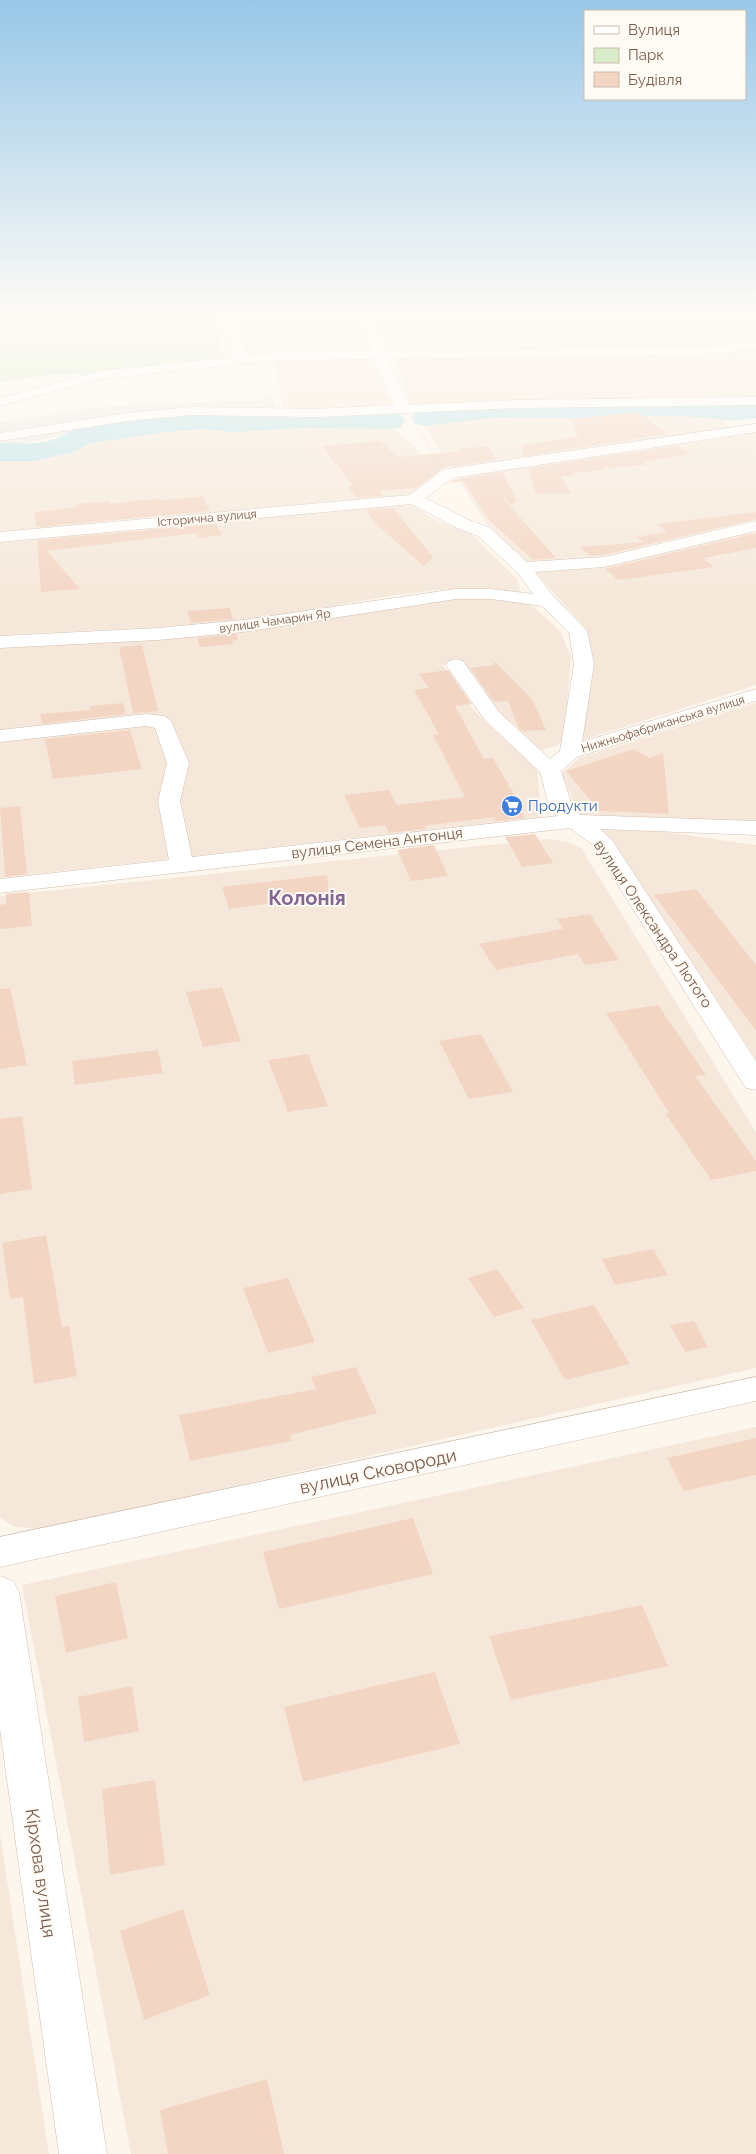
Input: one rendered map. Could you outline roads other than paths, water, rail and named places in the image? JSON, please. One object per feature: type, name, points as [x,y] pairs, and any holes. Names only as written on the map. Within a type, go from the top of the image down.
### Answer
[{"type":"street","points":[[0,437],[157,413]]},
{"type":"street","points":[[302,413],[325,413]]},
{"type":"street","points":[[456,665],[492,716],[550,770],[570,753],[584,664],[578,631],[548,601],[523,568],[484,532],[414,500],[447,474],[749,430],[756,441]]},
{"type":"street","name":"Історична вулиця","points":[[0,537],[414,500]]},
{"type":"street","points":[[523,568],[604,562],[756,526]]},
{"type":"street","name":"вулиця Чамарин Яр","points":[[0,642],[158,634],[243,626],[456,594],[491,594],[548,601]]},
{"type":"street","name":"Нижньофабриканська вулиця","points":[[570,753],[756,695]]},
{"type":"street","points":[[0,736],[146,720],[157,720],[164,725],[178,763],[169,802],[182,866]]},
{"type":"street","name":"вулиця Олександра Лютого","points":[[550,770],[560,804],[574,821],[601,840],[756,1082]]},
{"type":"street","name":"вулиця Семена Антонця","points":[[0,886],[574,821],[756,828]]},
{"type":"street","name":"вулиця Сковороди","points":[[0,1552],[756,1389]]},
{"type":"street","name":"Кірхова вулиця","points":[[0,1592],[83,2154]]},
{"type":"waterway","points":[[425,418],[470,413]]},
{"type":"waterway","points":[[729,413],[736,413]]},
{"type":"waterway","points":[[0,452],[35,452],[64,446],[84,435],[175,423],[205,421],[231,424],[304,420],[391,421]]},
{"type":"place","name":"Продукти","points":[[512,806]]},
{"type":"district","name":"Колонія","points":[[307,898]]}]
